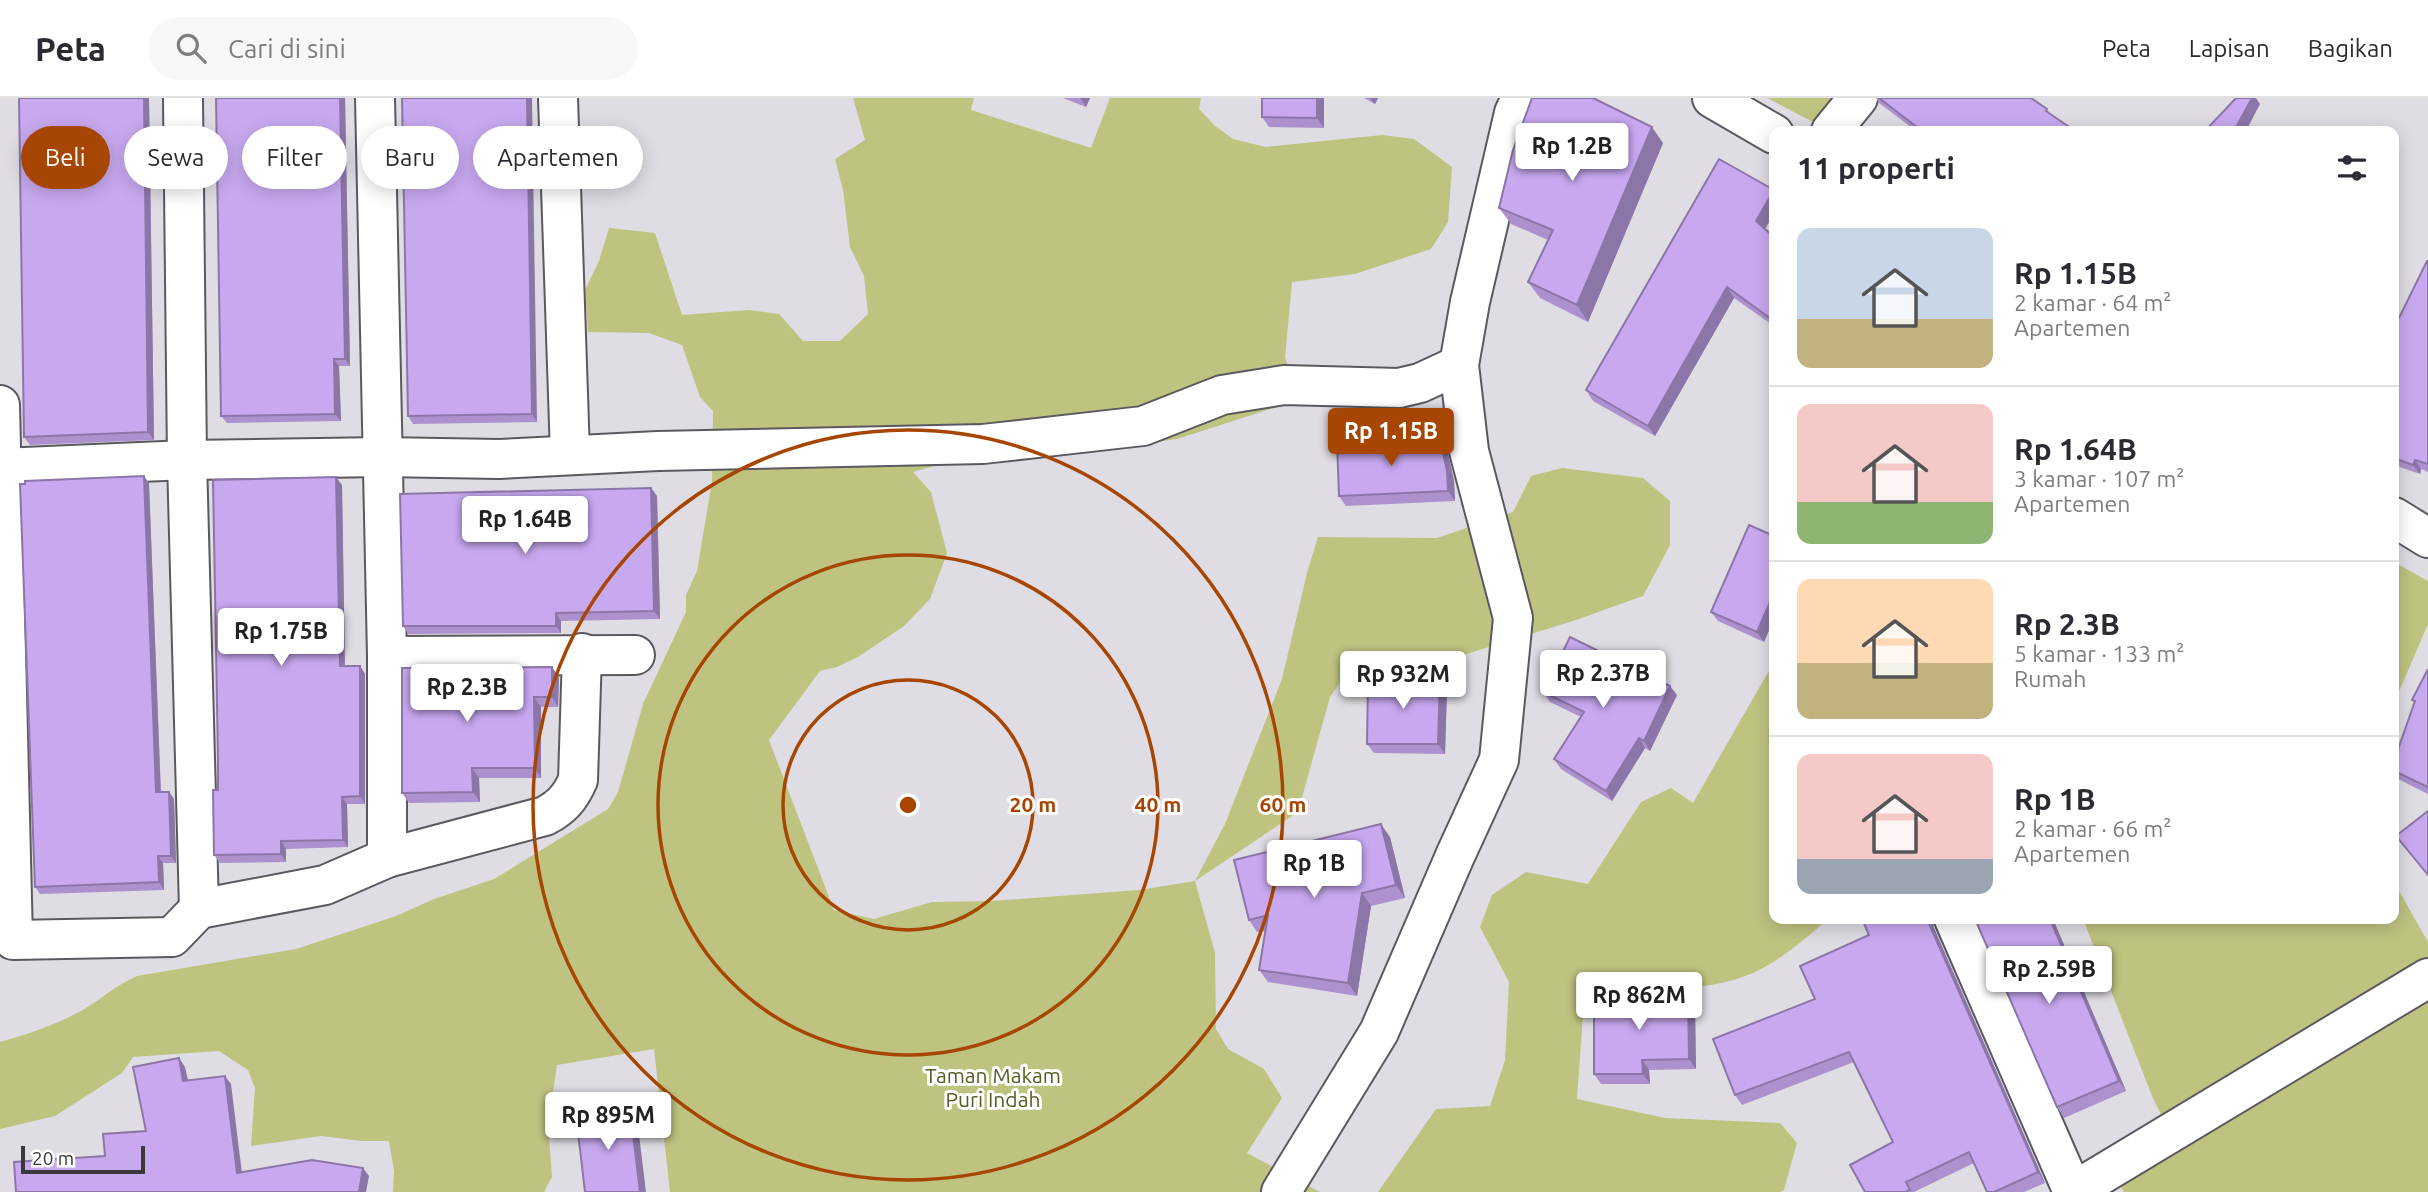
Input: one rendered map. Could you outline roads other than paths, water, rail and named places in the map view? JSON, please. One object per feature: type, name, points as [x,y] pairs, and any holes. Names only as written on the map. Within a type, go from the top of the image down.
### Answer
[{"type":"street","points":[[183,98],[187,460],[199,909]]},
{"type":"street","points":[[375,98],[387,656],[387,858]]},
{"type":"street","points":[[558,98],[570,454]]},
{"type":"street","points":[[1281,1192],[1379,1032],[1499,760],[1513,618],[1469,451],[1459,365],[1470,302],[1514,113],[1521,98]]},
{"type":"street","points":[[1712,98],[1769,131]]},
{"type":"street","points":[[1834,126],[1858,98]]},
{"type":"street","points":[[1,468],[187,460],[382,457],[499,459],[570,454],[983,444],[1143,426],[1222,395],[1284,385],[1399,388],[1420,383],[1459,365]]},
{"type":"street","points":[[0,405],[13,940],[172,937],[199,909],[325,885],[387,858],[545,816],[559,809],[570,798],[578,780],[582,653]]},
{"type":"street","points":[[2399,520],[2428,538]]},
{"type":"street","points":[[387,656],[635,654]]},
{"type":"street","points":[[1956,924],[2074,1192],[2428,978]]},
{"type":"park label","name":"Taman Makam Puri Indah","points":[[993,1087]]}]
